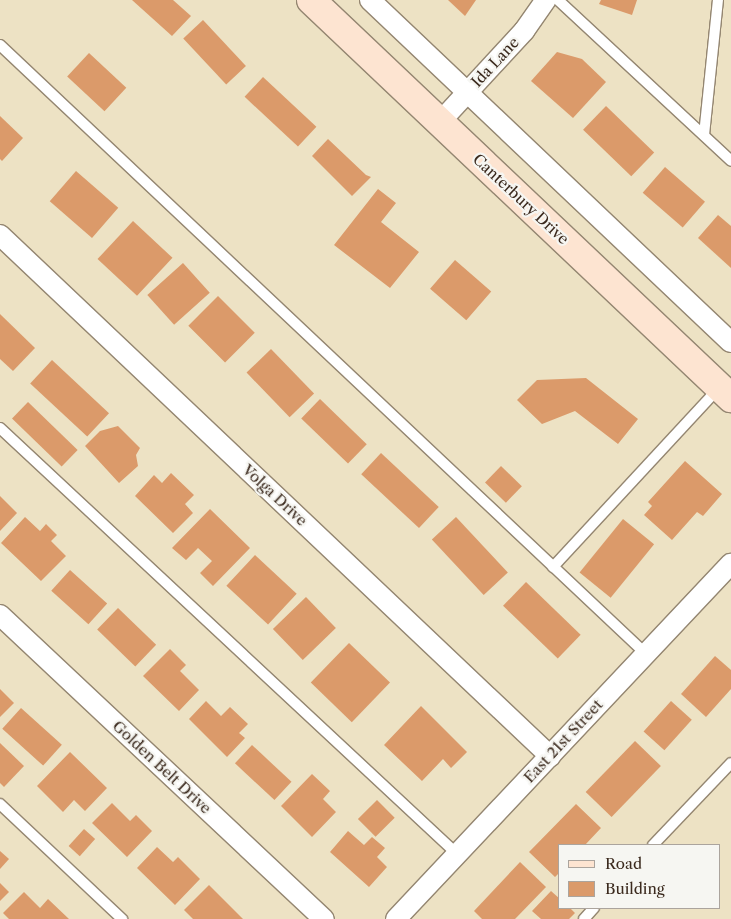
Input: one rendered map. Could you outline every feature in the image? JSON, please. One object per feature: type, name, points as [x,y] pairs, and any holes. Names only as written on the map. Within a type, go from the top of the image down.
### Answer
[{"type":"main road","name":"Canterbury Drive","points":[[311,0],[725,392]]},
{"type":"street","points":[[370,0],[731,342]]},
{"type":"street","name":"Ida Lane","points":[[440,122],[524,31],[546,0]]},
{"type":"street","name":"Volga Drive","points":[[0,235],[550,756]]},
{"type":"street","name":"East 21st Street","points":[[396,919],[731,564]]},
{"type":"street","name":"Golden Belt Drive","points":[[0,615],[324,919]]},
{"type":"lane","points":[[558,0],[731,160]]},
{"type":"lane","points":[[704,135],[718,0]]},
{"type":"lane","points":[[0,45],[646,654]]},
{"type":"lane","points":[[553,567],[725,392]]},
{"type":"lane","points":[[0,428],[457,854]]},
{"type":"lane","points":[[654,844],[731,763]]},
{"type":"lane","points":[[0,804],[122,919]]},
{"type":"lane","points":[[584,919],[593,909]]},
{"type":"building","points":[[132,0],[173,0],[191,16],[172,36]]},
{"type":"building","points":[[448,0],[476,0],[465,16]]},
{"type":"building","points":[[601,0],[637,0],[632,15],[599,4]]},
{"type":"building","points":[[203,20],[246,66],[226,84],[183,38]]},
{"type":"building","points":[[557,52],[582,59],[606,82],[573,118],[531,81]]},
{"type":"building","points":[[89,53],[126,88],[104,111],[67,76]]},
{"type":"building","points":[[263,77],[316,127],[298,147],[245,97]]},
{"type":"building","points":[[606,106],[654,153],[631,176],[583,130]]},
{"type":"building","points":[[0,116],[23,138],[2,161],[0,159]]},
{"type":"building","points":[[328,139],[366,175],[371,177],[352,196],[312,156]]},
{"type":"building","points":[[665,167],[705,202],[683,227],[643,193]]},
{"type":"building","points":[[76,171],[118,208],[92,238],[50,201]]},
{"type":"building","points":[[378,189],[396,203],[381,222],[419,252],[390,288],[334,245]]},
{"type":"building","points":[[718,215],[731,226],[731,268],[698,238]]},
{"type":"building","points":[[133,221],[172,258],[137,296],[98,259]]},
{"type":"building","points":[[455,260],[491,291],[466,320],[430,289]]},
{"type":"building","points":[[183,263],[210,293],[174,325],[147,295]]},
{"type":"building","points":[[218,296],[255,333],[225,362],[188,326]]},
{"type":"building","points":[[0,314],[35,348],[13,371],[0,359]]},
{"type":"building","points":[[271,349],[314,394],[290,417],[247,373]]},
{"type":"building","points":[[52,360],[109,413],[87,437],[30,383]]},
{"type":"building","points":[[586,378],[638,419],[618,444],[575,411],[542,424],[517,400],[537,380]]},
{"type":"building","points":[[320,399],[367,444],[348,464],[301,418]]},
{"type":"building","points":[[28,402],[78,450],[62,466],[12,419]]},
{"type":"building","points":[[118,426],[140,448],[136,455],[138,466],[119,483],[85,446],[100,431]]},
{"type":"building","points":[[381,453],[439,507],[419,528],[361,474]]},
{"type":"building","points":[[685,461],[722,494],[703,516],[697,512],[672,540],[644,515],[652,506],[648,502]]},
{"type":"building","points":[[501,466],[522,486],[506,503],[485,483]]},
{"type":"building","points":[[171,473],[194,495],[185,504],[193,513],[173,533],[135,496],[154,475],[162,483]]},
{"type":"building","points":[[0,496],[17,513],[0,531]]},
{"type":"building","points":[[210,509],[250,548],[213,586],[200,573],[212,561],[198,548],[186,560],[172,548]]},
{"type":"building","points":[[25,517],[40,531],[46,524],[57,535],[51,541],[66,556],[41,581],[1,543]]},
{"type":"building","points":[[456,517],[508,573],[484,595],[432,540]]},
{"type":"building","points":[[623,519],[654,544],[611,598],[580,573]]},
{"type":"building","points":[[255,555],[297,594],[268,625],[226,586]]},
{"type":"building","points":[[70,570],[107,603],[88,624],[51,591]]},
{"type":"building","points":[[526,582],[581,635],[558,659],[503,606]]},
{"type":"building","points":[[306,597],[336,628],[303,660],[273,629]]},
{"type":"building","points":[[118,608],[156,645],[135,666],[97,630]]},
{"type":"building","points":[[349,643],[390,683],[352,722],[311,683]]},
{"type":"building","points":[[170,649],[186,665],[180,671],[199,690],[179,711],[143,676]]},
{"type":"building","points":[[715,656],[731,670],[731,689],[706,717],[681,694]]},
{"type":"building","points":[[0,689],[14,703],[0,717]]},
{"type":"building","points":[[206,701],[221,716],[230,707],[248,724],[239,733],[245,738],[227,757],[189,719]]},
{"type":"building","points":[[671,701],[692,720],[664,750],[644,731]]},
{"type":"building","points":[[421,706],[467,752],[451,768],[443,759],[422,781],[384,745]]},
{"type":"building","points":[[21,708],[62,745],[43,766],[2,729]]},
{"type":"building","points":[[635,741],[661,766],[612,817],[586,792]]},
{"type":"building","points":[[0,743],[24,766],[4,787],[0,783]]},
{"type":"building","points":[[252,745],[291,782],[274,800],[235,763]]},
{"type":"building","points":[[70,752],[107,788],[85,811],[74,800],[63,812],[37,786]]},
{"type":"building","points":[[312,774],[330,791],[323,799],[336,812],[312,837],[281,806]]},
{"type":"building","points":[[377,800],[395,818],[376,837],[358,819]]},
{"type":"building","points":[[112,803],[130,821],[136,815],[152,831],[127,857],[92,823]]},
{"type":"building","points":[[576,804],[601,828],[586,844],[558,844],[558,874],[555,877],[529,852]]},
{"type":"building","points":[[84,829],[95,839],[80,856],[69,846]]},
{"type":"building","points":[[348,831],[364,845],[372,837],[385,848],[377,857],[387,867],[369,887],[330,852]]},
{"type":"building","points":[[157,847],[173,862],[178,857],[200,879],[175,905],[137,868]]},
{"type":"building","points":[[0,851],[9,859],[0,869]]},
{"type":"building","points":[[520,862],[546,887],[515,919],[482,919],[474,911]]},
{"type":"building","points":[[0,883],[9,892],[0,901]]},
{"type":"building","points":[[209,885],[243,919],[193,919],[184,910]]},
{"type":"building","points":[[551,891],[558,897],[558,909],[571,909],[575,913],[569,919],[541,919],[532,911]]},
{"type":"building","points":[[24,892],[40,908],[48,899],[69,919],[9,919],[3,913]]}]
